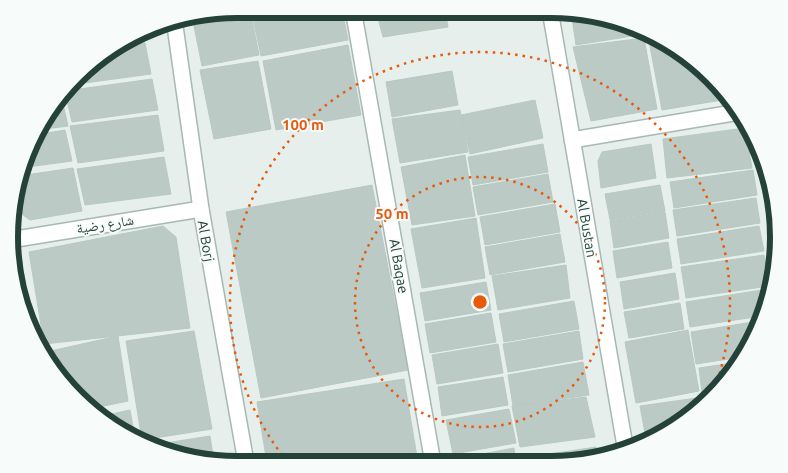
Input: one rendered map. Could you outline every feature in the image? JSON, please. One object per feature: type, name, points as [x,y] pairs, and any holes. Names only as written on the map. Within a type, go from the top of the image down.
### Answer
[{"type":"street","name":"Al Baqae","points":[[355,18],[432,456]]},
{"type":"street","name":"Al Bustan","points":[[551,18],[624,443]]},
{"type":"street","name":"Al Borj","points":[[175,26],[201,209],[245,456]]},
{"type":"street","points":[[572,140],[733,113]]},
{"type":"street","name":"شارع رضية","points":[[18,239],[201,209]]},
{"type":"building","points":[[222,18],[252,18],[259,55],[202,66],[193,22]]},
{"type":"building","points":[[253,18],[344,18],[348,40],[261,56]]},
{"type":"building","points":[[378,18],[446,18],[448,27],[383,37]]},
{"type":"building","points":[[572,18],[608,25],[638,35],[576,45]]},
{"type":"building","points":[[644,38],[657,109],[591,121],[573,47]]},
{"type":"building","points":[[649,41],[685,63],[722,100],[662,110]]},
{"type":"building","points":[[145,43],[151,74],[80,84],[103,63],[131,45]]},
{"type":"building","points":[[348,45],[361,115],[276,130],[263,61]]},
{"type":"building","points":[[258,61],[271,129],[214,139],[200,70]]},
{"type":"building","points":[[452,71],[458,105],[392,117],[386,82]]},
{"type":"building","points":[[152,79],[158,110],[72,122],[67,98],[74,90]]},
{"type":"building","points":[[535,100],[543,138],[470,154],[461,115]]},
{"type":"building","points":[[63,103],[68,126],[46,129]]},
{"type":"building","points":[[460,110],[468,152],[400,163],[392,119]]},
{"type":"building","points":[[158,115],[164,151],[78,163],[70,126]]},
{"type":"building","points":[[742,128],[747,138],[752,168],[667,178],[663,139]]},
{"type":"building","points":[[65,130],[72,161],[29,167],[43,134]]},
{"type":"building","points":[[543,144],[548,172],[473,185],[468,157]]},
{"type":"building","points":[[651,144],[656,178],[601,188],[598,161],[602,152]]},
{"type":"building","points":[[465,155],[475,216],[412,225],[401,167]]},
{"type":"building","points":[[164,157],[171,194],[85,205],[77,169]]},
{"type":"building","points":[[73,168],[82,211],[30,220],[23,215],[20,202],[26,175]]},
{"type":"building","points":[[753,170],[757,195],[674,208],[670,182]]},
{"type":"building","points":[[548,174],[553,202],[478,215],[473,187]]},
{"type":"building","points":[[372,185],[408,370],[261,398],[226,212]]},
{"type":"building","points":[[660,185],[665,211],[610,220],[605,194]]},
{"type":"building","points":[[756,198],[760,223],[677,236],[673,210]]},
{"type":"building","points":[[555,204],[560,232],[485,245],[480,217]]},
{"type":"building","points":[[665,212],[669,238],[614,248],[610,221]]},
{"type":"building","points":[[476,218],[485,278],[422,288],[411,229]]},
{"type":"building","points":[[163,226],[176,237],[190,328],[46,344],[43,339],[29,252]]},
{"type":"building","points":[[759,226],[764,251],[681,264],[677,239]]},
{"type":"building","points":[[560,234],[565,262],[490,275],[485,247]]},
{"type":"building","points":[[668,242],[672,268],[617,278],[613,251]]},
{"type":"building","points":[[764,255],[767,274],[764,287],[686,298],[681,267]]},
{"type":"building","points":[[566,265],[570,298],[498,310],[492,276]]},
{"type":"building","points":[[675,273],[679,299],[624,309],[620,282]]},
{"type":"building","points":[[486,282],[491,310],[425,321],[420,293]]},
{"type":"building","points":[[764,290],[755,317],[690,327],[686,302]]},
{"type":"building","points":[[574,301],[579,329],[504,342],[499,314]]},
{"type":"building","points":[[680,303],[684,329],[629,338],[624,312]]},
{"type":"building","points":[[491,313],[496,342],[430,353],[425,324]]},
{"type":"building","points":[[753,322],[734,358],[696,364],[691,332]]},
{"type":"building","points":[[688,330],[699,391],[636,403],[625,342]]},
{"type":"building","points":[[194,331],[212,429],[152,438],[141,433],[126,341]]},
{"type":"building","points":[[579,331],[583,359],[508,372],[503,344]]},
{"type":"building","points":[[118,336],[128,401],[99,407],[72,381],[50,351]]},
{"type":"building","points":[[498,344],[503,373],[437,384],[432,355]]},
{"type":"building","points":[[583,362],[589,395],[513,406],[508,375]]},
{"type":"building","points":[[730,363],[716,381],[702,393],[699,368]]},
{"type":"building","points":[[503,377],[508,405],[442,416],[438,387]]},
{"type":"building","points":[[404,379],[417,456],[266,456],[257,402]]},
{"type":"building","points":[[586,397],[595,437],[520,447],[512,406]]},
{"type":"building","points":[[697,398],[697,400],[673,419],[645,433],[640,406]]},
{"type":"building","points":[[509,409],[516,443],[453,454],[446,420]]},
{"type":"building","points":[[130,410],[133,429],[115,419],[109,415]]},
{"type":"building","points":[[210,436],[213,454],[180,448],[164,443]]},
{"type":"building","points":[[596,447],[596,450],[580,454],[536,456]]},
{"type":"building","points":[[514,448],[515,456],[472,456]]}]
